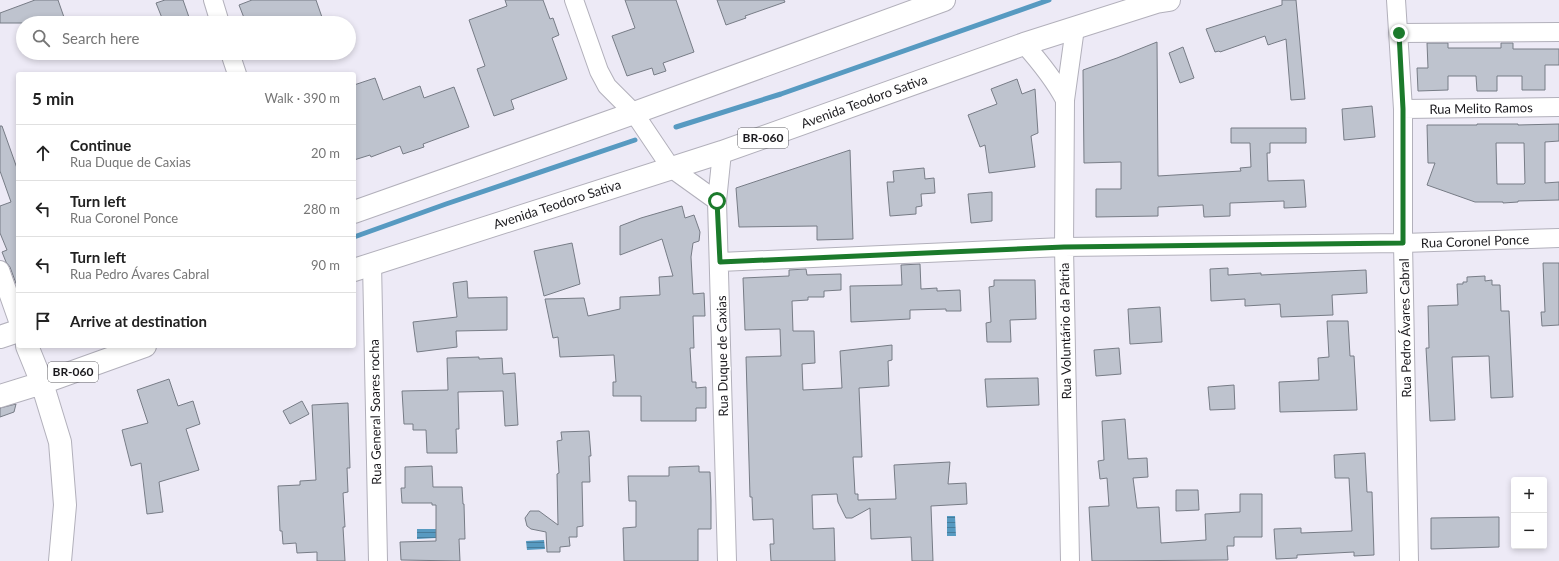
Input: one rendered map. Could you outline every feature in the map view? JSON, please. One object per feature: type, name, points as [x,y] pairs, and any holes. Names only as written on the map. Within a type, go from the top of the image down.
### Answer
[{"type":"main road","name":"Avenida Teodoro Sativa","points":[[363,266],[722,152],[1024,44],[1156,2],[1169,0]]},
{"type":"main road","points":[[356,211],[634,113],[939,1]]},
{"type":"main road","points":[[0,337],[16,332]]},
{"type":"main road","points":[[27,348],[42,383],[60,442],[64,505],[60,561]]},
{"type":"main road","name":"BR-060","points":[[0,396],[42,383],[139,348]]},
{"type":"street","points":[[213,0],[218,16]]},
{"type":"street","points":[[574,0],[601,76],[607,86],[634,113],[672,168],[717,201]]},
{"type":"street","name":"Rua Pedro Ávares Cabral","points":[[1396,0],[1403,109],[1403,243],[1409,561]]},
{"type":"street","name":"Rua Voluntário da Pátria","points":[[1070,561],[1064,247],[1065,100],[1075,28]]},
{"type":"street","points":[[1399,33],[1559,32]]},
{"type":"street","points":[[1024,44],[1046,68],[1065,100]]},
{"type":"street","points":[[232,60],[236,72]]},
{"type":"street","name":"Rua Melito Ramos","points":[[1403,109],[1559,107]]},
{"type":"street","name":"Rua Duque de Caxias","points":[[722,152],[717,201],[720,262],[727,561]]},
{"type":"street","name":"Rua Coronel Ponce","points":[[720,262],[1064,247],[1403,243],[1559,238]]},
{"type":"street","name":"Rua General Soares rocha","points":[[363,266],[378,561]]},
{"type":"street","points":[[0,270],[16,315]]},
{"type":"water","points":[[947,516],[955,516],[956,536],[947,536]]},
{"type":"water","points":[[417,529],[436,529],[436,538],[417,539]]},
{"type":"water","points":[[544,540],[545,549],[527,550],[526,541]]},
{"type":"building","points":[[35,0],[58,0],[64,16],[16,16],[16,23],[0,23],[0,13]]},
{"type":"building","points":[[165,0],[183,0],[189,16],[161,16],[156,3]]},
{"type":"building","points":[[252,0],[316,0],[322,16],[243,16],[239,5]]},
{"type":"building","points":[[505,0],[543,0],[550,19],[553,18],[559,35],[552,38],[567,79],[511,100],[514,109],[494,116],[477,69],[485,66],[469,20],[507,6]]},
{"type":"building","points":[[625,0],[676,0],[694,52],[663,63],[666,71],[654,75],[652,68],[627,76],[612,36],[635,28]]},
{"type":"building","points":[[717,0],[784,0],[785,2],[745,16],[746,18],[726,25]]},
{"type":"building","points":[[1282,0],[1296,0],[1305,99],[1291,100],[1286,39],[1268,45],[1265,36],[1220,52],[1215,52],[1206,29],[1282,5]]},
{"type":"building","points":[[1157,42],[1158,176],[1241,171],[1240,168],[1251,167],[1250,143],[1231,143],[1231,128],[1306,128],[1306,143],[1270,143],[1270,153],[1267,153],[1268,181],[1304,180],[1306,207],[1284,208],[1284,201],[1230,203],[1230,216],[1204,217],[1203,205],[1158,207],[1158,216],[1096,217],[1096,189],[1121,189],[1121,162],[1084,163],[1083,70]]},
{"type":"building","points":[[1427,43],[1448,43],[1448,48],[1501,48],[1501,43],[1513,43],[1513,49],[1559,49],[1559,65],[1545,65],[1545,90],[1522,90],[1522,76],[1497,76],[1497,91],[1477,91],[1476,76],[1448,76],[1448,90],[1418,91],[1417,68],[1428,68]]},
{"type":"building","points":[[1183,47],[1194,78],[1180,83],[1169,53]]},
{"type":"building","points":[[375,78],[383,100],[420,86],[424,98],[454,87],[469,127],[423,144],[424,147],[403,154],[400,146],[371,157],[370,155],[356,159],[356,84]]},
{"type":"building","points":[[1017,79],[1022,94],[1035,89],[1038,133],[1031,136],[1035,167],[989,173],[985,145],[980,147],[968,115],[997,104],[991,89]]},
{"type":"building","points":[[1372,106],[1375,137],[1344,140],[1342,109]]},
{"type":"building","points":[[1559,124],[1559,141],[1545,142],[1545,183],[1559,182],[1559,200],[1503,203],[1475,202],[1427,185],[1435,163],[1428,163],[1427,125]],"holes":[[[1496,143],[1524,143],[1525,183],[1497,184]]]},
{"type":"building","points":[[0,126],[2,126],[16,165],[16,284],[10,267],[2,252],[7,250],[0,233],[0,206],[11,202],[0,171]]},
{"type":"building","points":[[850,150],[853,239],[817,240],[817,226],[739,227],[736,188]]},
{"type":"building","points":[[924,168],[925,179],[934,178],[935,193],[921,194],[922,206],[916,207],[916,214],[890,216],[887,182],[894,182],[893,171]]},
{"type":"building","points":[[992,192],[992,221],[971,223],[968,194]]},
{"type":"building","points":[[682,206],[685,218],[694,215],[700,232],[699,241],[693,243],[691,257],[693,294],[704,293],[705,316],[693,316],[694,348],[690,348],[692,382],[696,382],[696,388],[706,387],[706,408],[696,408],[696,421],[641,421],[641,396],[613,396],[613,382],[616,382],[614,355],[560,357],[558,337],[553,338],[545,299],[584,298],[588,316],[620,309],[620,297],[660,295],[659,277],[673,276],[662,239],[620,255],[620,226]]},
{"type":"building","points":[[572,243],[580,284],[544,296],[534,251]]},
{"type":"building","points":[[1543,263],[1559,263],[1559,325],[1542,326],[1541,312],[1545,312]]},
{"type":"building","points":[[920,264],[921,289],[937,288],[937,291],[960,290],[961,311],[946,311],[946,309],[910,310],[910,319],[851,322],[850,286],[902,285],[901,265]]},
{"type":"building","points":[[1228,268],[1228,275],[1366,270],[1367,293],[1332,295],[1333,315],[1281,317],[1280,304],[1245,306],[1245,299],[1211,301],[1210,269]]},
{"type":"building","points":[[806,269],[807,275],[841,274],[841,290],[824,291],[824,297],[808,297],[808,300],[792,301],[793,331],[814,331],[815,363],[802,364],[803,390],[842,388],[840,351],[892,345],[892,360],[888,361],[889,386],[859,388],[862,457],[853,457],[855,494],[858,494],[858,500],[896,499],[894,465],[950,462],[948,484],[966,483],[967,504],[931,506],[933,561],[912,561],[911,537],[871,539],[870,508],[852,518],[846,518],[838,502],[837,494],[812,495],[813,529],[834,528],[835,561],[771,561],[770,544],[774,544],[773,519],[753,520],[752,497],[750,497],[746,357],[781,356],[780,329],[745,330],[743,278],[789,276],[789,270]]},
{"type":"building","points":[[1485,276],[1485,281],[1492,280],[1492,285],[1500,285],[1501,311],[1509,311],[1513,397],[1491,398],[1489,356],[1452,357],[1455,420],[1430,421],[1426,348],[1429,348],[1428,306],[1458,305],[1457,284],[1467,282],[1467,277]]},
{"type":"building","points":[[994,280],[1035,280],[1036,319],[1010,320],[1011,342],[987,342],[986,323],[991,322],[989,287],[994,286]]},
{"type":"building","points":[[467,281],[468,298],[507,297],[507,330],[456,331],[457,347],[417,352],[413,322],[457,317],[453,283]]},
{"type":"building","points":[[1160,307],[1162,342],[1130,344],[1128,309]]},
{"type":"building","points":[[1327,321],[1348,321],[1350,356],[1354,356],[1357,410],[1280,412],[1279,382],[1319,380],[1318,358],[1329,357]]},
{"type":"building","points":[[1119,348],[1121,374],[1096,376],[1094,350]]},
{"type":"building","points":[[479,357],[479,359],[502,358],[503,374],[515,373],[518,425],[505,426],[503,391],[458,392],[459,429],[456,429],[457,453],[427,453],[426,430],[413,430],[413,424],[404,424],[402,391],[448,390],[447,358]]},
{"type":"building","points":[[1038,378],[1039,405],[987,407],[985,379]]},
{"type":"building","points":[[169,379],[178,406],[193,401],[200,424],[186,429],[199,470],[159,482],[163,512],[147,514],[141,463],[131,466],[122,430],[148,423],[137,390]]},
{"type":"building","points":[[1234,385],[1235,409],[1210,410],[1208,387]]},
{"type":"building","points":[[302,401],[309,414],[290,424],[283,411]]},
{"type":"building","points":[[348,403],[350,468],[347,468],[348,492],[343,493],[345,561],[317,561],[317,552],[297,553],[296,543],[283,544],[282,531],[280,531],[278,486],[300,485],[300,481],[316,480],[312,405]]},
{"type":"building","points":[[16,404],[14,412],[0,417],[0,408]]},
{"type":"building","points":[[1125,419],[1128,459],[1147,458],[1148,477],[1133,478],[1137,508],[1159,507],[1161,543],[1206,540],[1205,514],[1240,512],[1240,494],[1262,494],[1262,537],[1234,537],[1234,546],[1227,546],[1228,560],[1092,561],[1089,507],[1109,506],[1107,478],[1100,479],[1098,461],[1104,460],[1102,421]]},
{"type":"building","points":[[589,431],[591,456],[589,456],[590,482],[582,482],[583,526],[577,527],[577,537],[569,537],[570,546],[560,547],[560,552],[547,552],[546,532],[531,529],[527,526],[525,518],[530,511],[539,511],[558,525],[557,474],[559,473],[557,441],[562,440],[561,432]]},
{"type":"building","points":[[1365,453],[1367,492],[1372,492],[1374,555],[1354,556],[1354,552],[1297,555],[1297,558],[1276,559],[1274,529],[1301,528],[1301,533],[1352,531],[1349,478],[1335,478],[1334,455]]},
{"type":"building","points":[[432,466],[433,487],[462,487],[465,539],[459,539],[460,561],[401,560],[400,542],[436,541],[436,505],[432,505],[432,503],[402,503],[401,488],[405,488],[405,467]]},
{"type":"building","points":[[699,466],[699,472],[710,472],[711,529],[698,529],[698,561],[624,561],[623,528],[636,527],[636,501],[629,501],[628,476],[669,476],[669,467]]},
{"type":"building","points":[[1176,490],[1198,490],[1199,510],[1176,511]]},
{"type":"building","points":[[1499,517],[1499,547],[1431,549],[1431,518]]},
{"type":"waterway","points":[[676,127],[781,94],[1049,0]]},
{"type":"waterway","points":[[356,236],[635,140]]},
{"type":"route","points":[[717,201],[720,262],[1064,247],[1403,243],[1403,109],[1399,33]]}]
